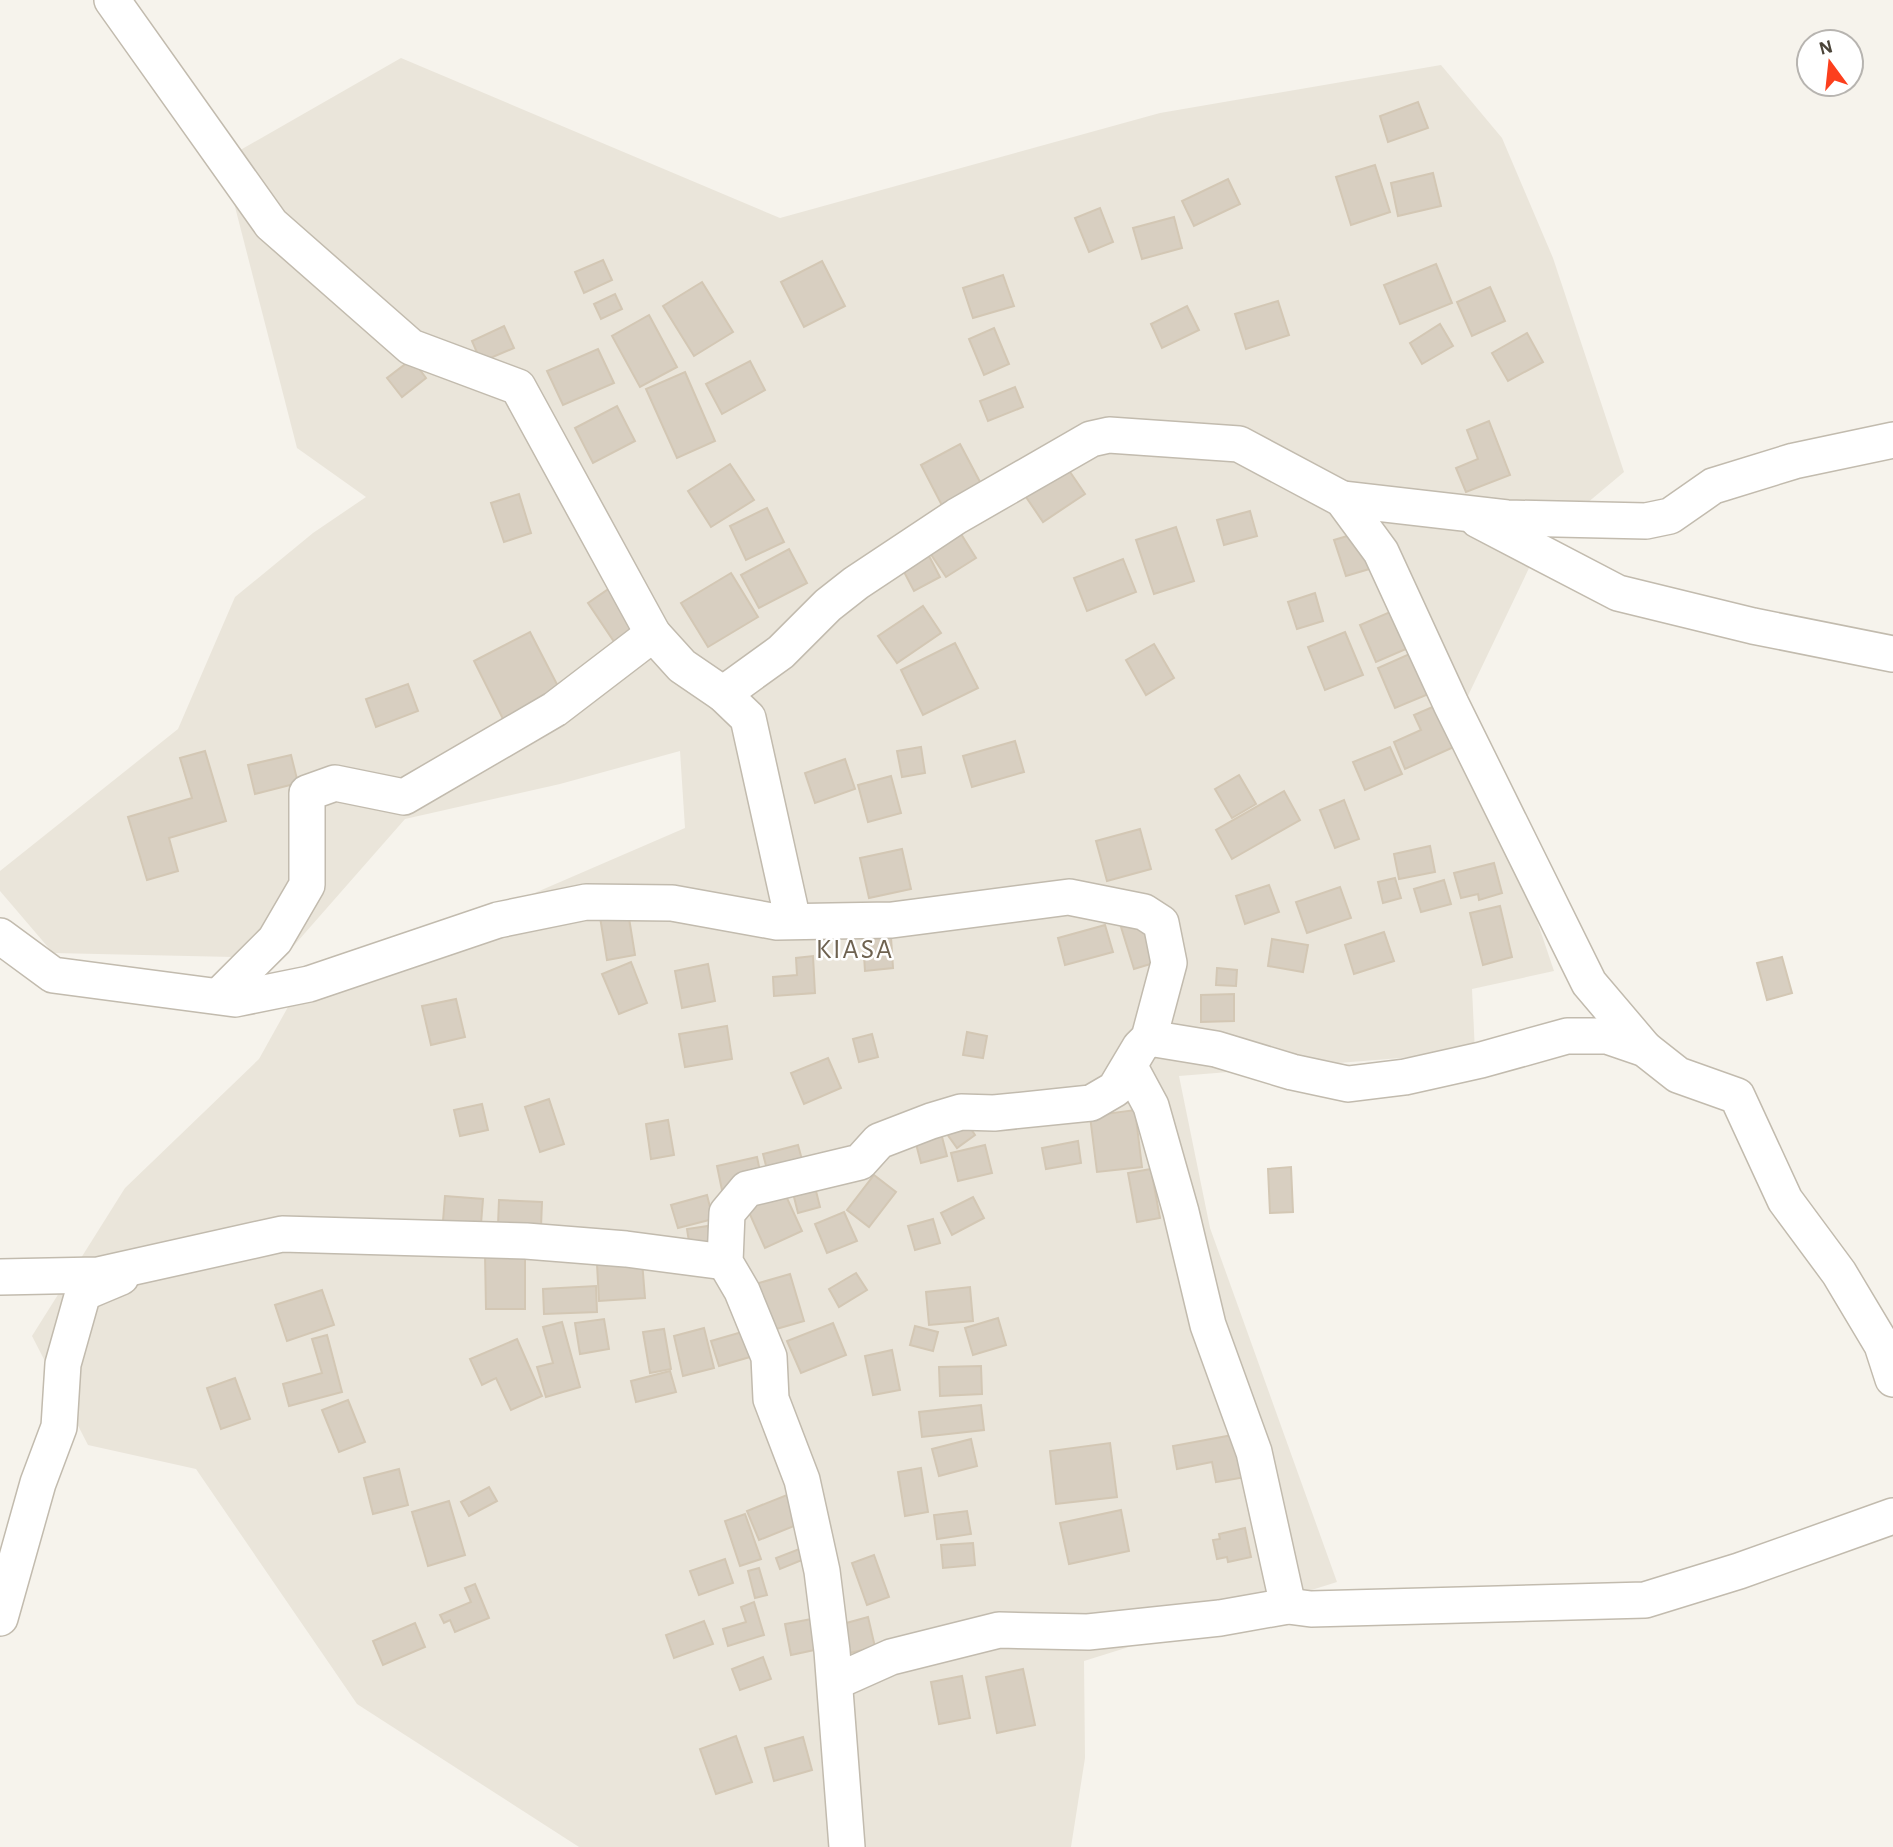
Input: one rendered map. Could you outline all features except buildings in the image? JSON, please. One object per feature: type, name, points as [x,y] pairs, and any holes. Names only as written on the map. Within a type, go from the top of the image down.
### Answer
[{"type":"street","points":[[112,0],[271,224],[411,347],[518,387],[653,634],[681,666],[723,694],[748,718],[793,921]]},
{"type":"street","points":[[723,694],[781,652],[828,605],[856,583],[957,516],[1091,439],[1110,435],[1239,444],[1342,499],[1507,518],[1646,521],[1670,516],[1713,486],[1794,461],[1893,440]]},
{"type":"street","points":[[1342,499],[1381,552],[1451,704],[1589,983],[1645,1049],[1678,1075],[1737,1096],[1785,1200],[1839,1273],[1882,1345],[1893,1379]]},
{"type":"street","points":[[1462,512],[1618,593],[1665,602],[1753,626],[1893,654]]},
{"type":"street","points":[[219,996],[275,940],[307,885],[307,793],[335,783],[404,797],[555,709],[653,634]]},
{"type":"street","points":[[0,936],[53,975],[234,999],[292,989],[380,963],[498,920],[586,902],[672,903],[778,922],[892,920],[1069,897],[1144,912],[1161,923],[1168,963],[1149,1038],[1140,1047],[1115,1089],[1091,1103],[994,1113],[961,1112],[879,1141],[860,1162],[747,1189],[727,1213],[725,1262],[742,1291],[769,1357],[771,1399],[802,1480],[822,1571],[835,1682],[847,1847]]},
{"type":"street","points":[[1149,1038],[1216,1049],[1292,1072],[1348,1084],[1418,1074],[1567,1036],[1607,1036],[1645,1049]]},
{"type":"street","points":[[1130,1067],[1151,1106],[1181,1212],[1208,1325],[1254,1452],[1288,1606]]},
{"type":"street","points":[[0,1277],[99,1276],[282,1234],[526,1241],[626,1249],[725,1262]]},
{"type":"street","points":[[0,1618],[38,1483],[58,1427],[63,1364],[83,1293],[145,1267]]},
{"type":"street","points":[[835,1682],[891,1657],[999,1630],[1088,1632],[1220,1618],[1288,1606],[1311,1609],[1645,1600],[1739,1572],[1893,1516]]},
{"type":"shaded area","points":[[401,58],[780,218],[1160,113],[1441,65],[1502,138],[1553,258],[1624,472],[1542,541],[1464,704],[1554,971],[1472,989],[1475,1052],[1179,1076],[1210,1228],[1337,1582],[1084,1661],[1085,1758],[1071,1847],[579,1847],[357,1704],[196,1469],[88,1445],[32,1336],[125,1188],[259,1059],[308,971],[484,915],[685,828],[680,751],[560,784],[405,819],[283,958],[53,953],[0,891],[0,871],[178,729],[235,597],[313,533],[366,497],[297,448],[223,160]]},
{"type":"district","name":"KIASA","points":[[855,950]]}]
